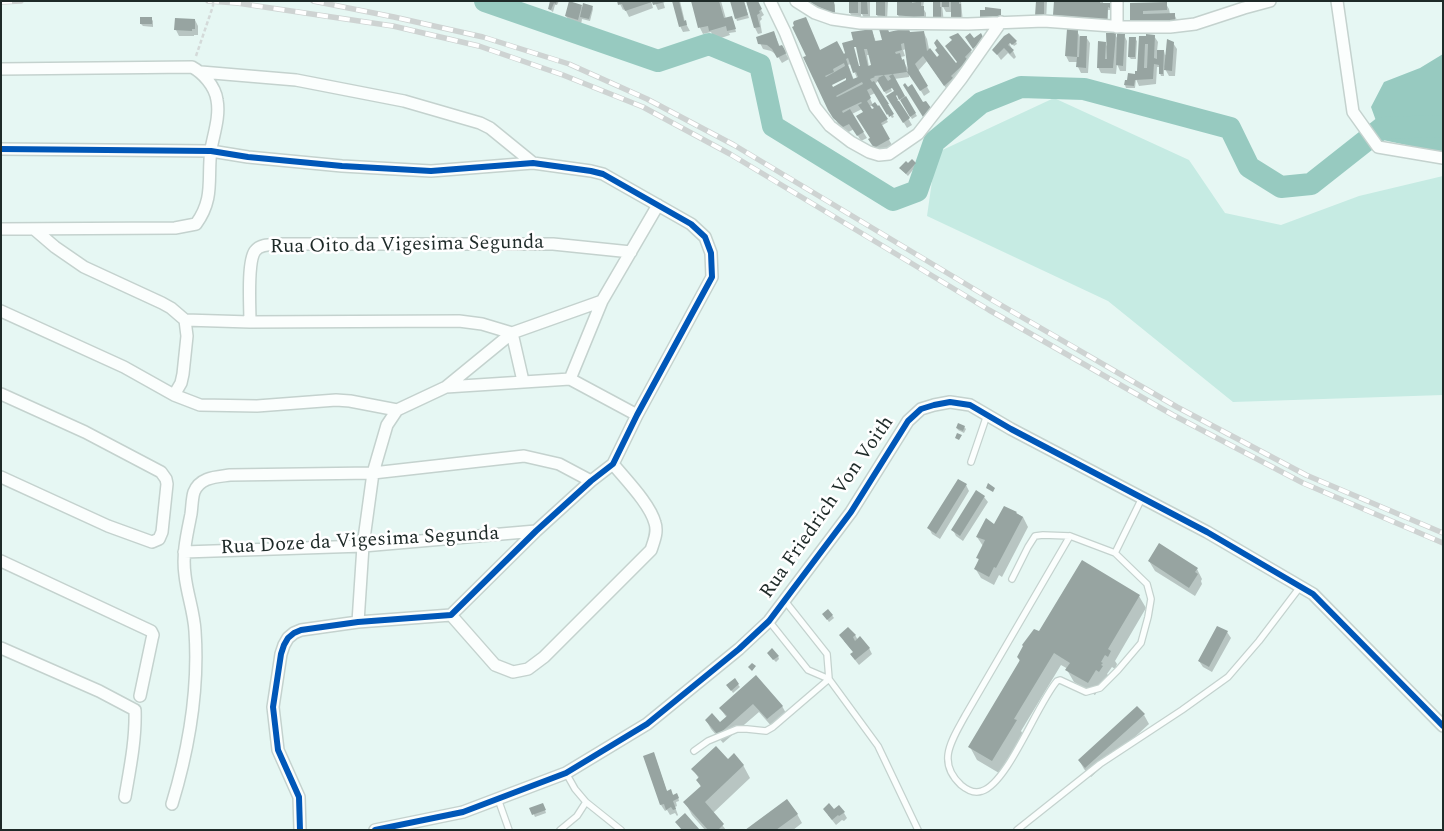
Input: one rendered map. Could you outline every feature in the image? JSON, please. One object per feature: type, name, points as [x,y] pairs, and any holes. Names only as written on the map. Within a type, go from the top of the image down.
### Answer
[{"type":"street","points":[[770,1],[816,107],[830,126],[851,142],[879,155],[889,154],[918,134],[961,79],[1001,22]]},
{"type":"street","points":[[796,1],[815,13],[832,19],[860,23],[968,24],[1055,21],[1117,27],[1170,27],[1195,24],[1270,1]]},
{"type":"street","points":[[1117,1],[1117,27]]},
{"type":"street","points":[[1337,1],[1353,112],[1378,147],[1443,158]]},
{"type":"street","points":[[1,70],[196,70],[296,80],[404,101],[480,122],[533,163]]},
{"type":"street","points":[[1,228],[175,228],[196,224],[204,213],[209,194],[211,151],[217,120],[217,99],[212,86],[196,70]]},
{"type":"street","points":[[1,149],[211,151],[342,166],[431,171],[533,163],[603,174],[691,224],[705,237],[711,252],[712,277],[637,415],[613,464],[591,481],[536,531],[451,615],[358,622],[301,630],[288,638],[281,654],[273,708],[278,750],[299,797],[300,830]]},
{"type":"street","points":[[570,378],[602,302],[658,205]]},
{"type":"street","points":[[34,229],[84,267],[162,303],[185,320],[250,322],[459,321],[482,324],[512,333]]},
{"type":"street","name":"Rua Oito da Vigesima Segunda","points":[[250,322],[250,268],[255,251],[263,246],[553,244],[631,252]]},
{"type":"street","points":[[358,622],[363,546],[373,473],[387,425],[397,410],[446,387],[512,333],[602,302]]},
{"type":"street","points":[[1,311],[124,367],[174,395],[200,405],[257,406],[336,400],[397,410]]},
{"type":"street","points":[[174,395],[181,383],[183,374],[187,336],[185,320]]},
{"type":"street","points":[[512,333],[523,381]]},
{"type":"street","points":[[446,387],[570,378],[637,415]]},
{"type":"street","points":[[1,394],[85,432],[161,472],[167,484],[162,532],[159,539],[152,542],[108,526],[1,477]]},
{"type":"street","name":"Rua Friedrich Von Voith","points":[[374,830],[463,812],[566,773],[647,724],[739,649],[769,621],[850,512],[908,421],[921,409],[950,402],[970,405],[1011,429],[1207,532],[1313,594],[1443,726]]},
{"type":"street","points":[[172,804],[181,773],[190,728],[196,668],[195,629],[185,575],[184,552],[194,492],[201,482],[210,478],[230,475],[373,473],[524,456],[559,464],[591,481]]},
{"type":"street","points":[[451,615],[495,665],[513,672],[528,669],[544,657],[650,550],[655,539],[656,524],[650,509],[613,464]]},
{"type":"street","name":"Rua Doze da Vigesima Segunda","points":[[184,552],[363,546],[536,531]]},
{"type":"street","points":[[1,561],[151,631],[153,636],[140,696]]},
{"type":"street","points":[[1,648],[135,710],[136,722],[124,797]]},
{"type":"lane","points":[[971,462],[987,415]]},
{"type":"lane","points":[[1115,553],[1142,498]]},
{"type":"lane","points":[[1012,579],[1035,536],[1043,534],[1070,536],[1115,553],[1147,584],[1151,599],[1148,617],[1141,643],[1100,688],[1086,692],[1060,680],[1057,681],[1002,774],[991,787],[980,792],[968,791],[949,769],[948,754],[950,744],[1070,536]]},
{"type":"lane","points":[[1017,830],[1100,764],[1228,677],[1259,641],[1300,587]]},
{"type":"lane","points":[[785,601],[827,654],[829,679]]},
{"type":"lane","points":[[769,621],[808,670],[829,679],[878,746],[918,830]]},
{"type":"lane","points":[[694,751],[708,741],[736,730],[766,731],[774,727],[829,679]]},
{"type":"lane","points":[[566,773],[586,802],[621,830]]},
{"type":"lane","points":[[498,799],[509,830]]},
{"type":"lane","points":[[560,830],[576,816],[586,802]]},
{"type":"path","points":[[196,70],[213,1]]},
{"type":"shaded area","points":[[1443,54],[1443,153],[1383,140],[1371,107],[1384,82],[1420,68]]},
{"type":"shaded area","points":[[1054,98],[1189,160],[1225,213],[1281,225],[1359,196],[1443,176],[1443,395],[1233,402],[1108,301],[927,216],[936,153]]},
{"type":"building","points":[[550,1],[557,1],[551,10],[548,9]]},
{"type":"building","points":[[569,1],[582,5],[578,20],[565,16]]},
{"type":"building","points":[[617,1],[665,2],[653,5],[652,2],[625,11],[622,4],[618,5]]},
{"type":"building","points":[[672,1],[679,1],[684,21],[686,20],[687,25],[679,27]]},
{"type":"building","points":[[691,1],[719,1],[724,18],[732,16],[736,29],[727,31],[726,26],[709,31],[708,26],[698,28]]},
{"type":"building","points":[[730,1],[744,1],[748,15],[735,19]]},
{"type":"building","points":[[746,1],[758,1],[762,9],[757,15],[760,27],[754,28]]},
{"type":"building","points":[[807,1],[834,1],[835,12],[830,12]]},
{"type":"building","points":[[858,1],[858,13],[849,13],[849,2]]},
{"type":"building","points":[[861,1],[867,1],[868,14],[861,14]]},
{"type":"building","points":[[876,1],[885,1],[885,16],[876,15]]},
{"type":"building","points":[[897,1],[912,1],[912,3],[921,1],[921,6],[924,6],[924,16],[897,15]]},
{"type":"building","points":[[933,1],[940,1],[941,18],[933,17]]},
{"type":"building","points":[[942,1],[949,1],[949,7],[942,7]]},
{"type":"building","points":[[951,1],[959,1],[959,4],[961,4],[961,17],[951,17]]},
{"type":"building","points":[[1036,1],[1044,1],[1044,16],[1035,16]]},
{"type":"building","points":[[1054,1],[1100,1],[1100,3],[1110,3],[1107,21],[1053,15]]},
{"type":"building","points":[[1167,2],[1167,10],[1143,11],[1143,14],[1175,13],[1176,23],[1130,23],[1130,3]]},
{"type":"building","points":[[583,3],[593,6],[589,19],[580,17]]},
{"type":"building","points":[[985,7],[1001,9],[1001,17],[980,19],[980,10],[985,10]]},
{"type":"building","points":[[140,17],[152,17],[152,24],[140,24]]},
{"type":"building","points":[[806,17],[820,50],[837,41],[844,54],[842,43],[853,40],[851,32],[872,29],[875,41],[882,40],[879,29],[888,29],[889,32],[898,29],[909,29],[910,32],[924,31],[927,51],[930,48],[937,57],[939,55],[935,50],[937,48],[934,43],[937,39],[956,63],[945,46],[952,40],[949,37],[958,33],[972,50],[965,57],[968,60],[951,76],[953,78],[944,86],[923,56],[915,64],[928,86],[920,91],[907,72],[874,76],[870,79],[872,82],[874,81],[894,114],[889,117],[871,88],[867,90],[871,98],[867,101],[872,109],[874,108],[871,105],[875,102],[888,119],[881,123],[890,139],[874,148],[856,116],[863,112],[858,105],[861,102],[842,111],[843,113],[850,109],[864,132],[857,136],[849,124],[843,127],[833,118],[803,57],[806,56],[792,27],[794,26],[794,21]],"holes":[[[904,43],[907,72],[904,59],[902,60],[900,53],[896,54],[895,52],[902,50],[901,44]],[[854,47],[856,47],[859,66]],[[864,49],[867,49],[871,65],[868,66]],[[848,58],[853,73],[856,72],[858,77],[853,79],[846,59]],[[844,63],[845,66],[826,77],[825,76],[834,72],[833,69]],[[846,78],[846,80],[833,87],[832,85]],[[862,82],[863,84],[836,96]]]},
{"type":"building","points":[[175,18],[195,19],[195,29],[192,29],[192,31],[174,30]]},
{"type":"building","points":[[1067,29],[1078,30],[1077,57],[1065,56]]},
{"type":"building","points":[[774,31],[779,46],[782,45],[787,53],[777,58],[772,49],[767,45],[758,44],[756,37]]},
{"type":"building","points":[[970,33],[974,38],[981,33],[984,39],[973,49],[965,37]]},
{"type":"building","points":[[1009,33],[1017,41],[1012,45],[1010,43],[1008,45],[1014,50],[1010,54],[1004,48],[997,55],[992,50]]},
{"type":"building","points":[[1106,33],[1116,33],[1113,68],[1097,68],[1098,41],[1106,42],[1105,59],[1107,59]]},
{"type":"building","points":[[1117,33],[1125,34],[1123,66],[1116,65]]},
{"type":"building","points":[[1146,34],[1155,35],[1154,58],[1157,59],[1157,50],[1164,50],[1163,74],[1159,74],[1159,65],[1154,64],[1153,79],[1135,80],[1134,86],[1124,85],[1128,73],[1135,74],[1135,71],[1137,71],[1139,36],[1146,36]],"holes":[[[1145,44],[1148,44],[1147,68],[1144,68]]]},
{"type":"building","points":[[1080,36],[1087,36],[1086,68],[1076,67],[1077,57],[1079,57]]},
{"type":"building","points":[[1129,37],[1136,37],[1135,57],[1128,57]]},
{"type":"building","points":[[1167,39],[1174,42],[1172,71],[1164,70]]},
{"type":"building","points":[[893,74],[905,96],[899,100],[897,95],[897,101],[899,101],[910,118],[903,123],[886,96],[894,91],[892,88],[884,92],[877,80],[884,75],[888,81],[891,79],[889,76]]},
{"type":"building","points":[[905,83],[908,87],[912,84],[923,102],[926,101],[931,108],[923,117],[903,85]]},
{"type":"building","points":[[906,96],[916,113],[910,117],[900,100]]},
{"type":"building","points":[[912,159],[916,163],[906,174],[899,168],[906,161],[908,163]]},
{"type":"building","points":[[958,423],[965,426],[963,431],[956,428]]},
{"type":"building","points":[[957,433],[962,435],[959,440],[955,438]]},
{"type":"building","points":[[958,479],[967,484],[936,534],[927,528]]},
{"type":"building","points":[[988,483],[995,488],[993,492],[986,488]]},
{"type":"building","points":[[976,490],[985,496],[960,536],[951,530]]},
{"type":"building","points":[[1004,506],[1023,517],[996,568],[994,567],[989,577],[974,569],[979,559],[976,558],[985,540],[976,537],[986,518],[994,524]]},
{"type":"building","points":[[1159,543],[1198,568],[1195,572],[1198,574],[1189,588],[1148,561]]},
{"type":"building","points":[[1082,560],[1140,595],[1108,649],[1111,651],[1108,657],[1105,655],[1101,662],[1103,666],[1099,672],[1096,670],[1088,683],[1065,670],[1070,663],[1054,653],[1014,719],[1017,720],[992,761],[968,747],[1020,660],[1017,657],[1022,645],[1034,629],[1039,631]]},
{"type":"building","points":[[828,609],[833,615],[827,620],[822,614]]},
{"type":"building","points":[[1217,626],[1228,631],[1209,667],[1198,661]]},
{"type":"building","points":[[848,627],[856,635],[853,637],[855,641],[860,636],[870,648],[855,660],[850,654],[853,652],[839,635]]},
{"type":"building","points":[[772,648],[779,656],[773,660],[767,653]]},
{"type":"building","points":[[752,663],[756,666],[752,671],[748,667]]},
{"type":"building","points":[[756,675],[783,706],[767,719],[753,704],[718,735],[705,720],[712,713],[720,722],[727,716],[719,708]]},
{"type":"building","points":[[735,678],[739,684],[731,691],[726,685]]},
{"type":"building","points":[[1137,706],[1145,714],[1085,768],[1078,760]]},
{"type":"building","points":[[716,746],[728,759],[734,753],[744,765],[705,802],[724,824],[718,830],[708,830],[683,802],[701,786],[696,780],[699,777],[691,769]]},
{"type":"building","points":[[654,752],[667,791],[671,789],[673,795],[677,793],[679,798],[673,801],[676,809],[673,810],[671,807],[666,810],[664,804],[660,805],[643,756]]},
{"type":"building","points":[[787,799],[798,814],[776,830],[745,830]]},
{"type":"building","points":[[543,803],[546,810],[532,815],[529,808]]},
{"type":"building","points":[[829,803],[834,809],[839,805],[845,812],[832,820],[823,809]]},
{"type":"building","points":[[685,813],[700,830],[682,830],[675,822]]},
{"type":"waterway","points":[[485,1],[658,61],[709,44],[760,65],[773,126],[893,200],[917,191],[934,142],[981,103],[1021,87],[1084,89],[1230,128],[1249,167],[1281,187],[1311,184],[1382,128],[1443,126]]},
{"type":"railway","points":[[1,2],[21,1]]},
{"type":"railway","points":[[208,1],[237,3],[393,26],[479,46],[563,75],[643,107],[730,154],[989,310],[1173,415],[1303,483],[1443,543]]},
{"type":"railway","points":[[313,1],[483,37],[569,64],[647,99],[734,145],[994,301],[1177,407],[1306,475],[1443,533]]},
{"type":"cycle path","points":[[1,149],[211,151],[248,157],[342,166],[431,171],[533,163],[603,174],[691,224],[705,237],[711,253],[712,277],[637,415],[613,464],[591,481],[536,531],[451,615],[358,622],[301,630],[288,638],[281,654],[273,707],[278,750],[299,797],[300,830]]},
{"type":"cycle path","points":[[375,830],[463,812],[566,773],[647,724],[739,649],[769,621],[851,512],[908,421],[921,409],[950,402],[970,405],[1011,429],[1207,532],[1313,594],[1443,726]]}]
